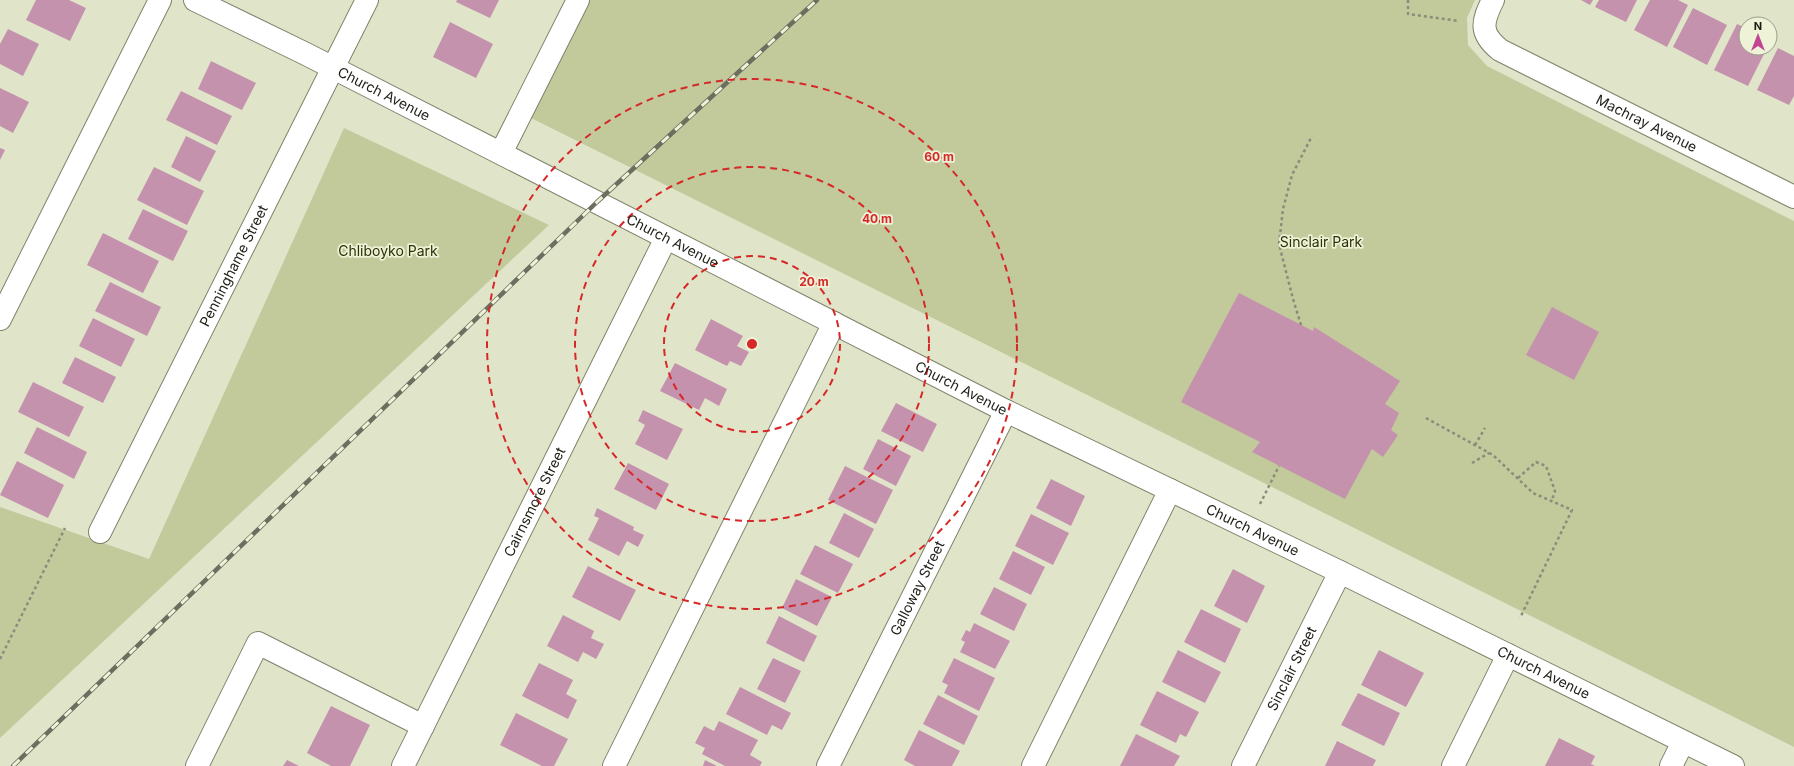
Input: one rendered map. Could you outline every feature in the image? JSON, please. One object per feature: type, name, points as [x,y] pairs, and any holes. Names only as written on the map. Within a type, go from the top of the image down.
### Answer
[{"type":"street","points":[[0,319],[160,0]]},
{"type":"street","name":"Church Avenue","points":[[195,0],[501,153],[1006,411],[1340,572],[1733,766]]},
{"type":"street","name":"Penninghame Street","points":[[100,532],[367,0]]},
{"type":"street","points":[[501,153],[578,0]]},
{"type":"street","points":[[1485,25],[1484,21],[1493,0]]},
{"type":"street","name":"Machray Avenue","points":[[1485,25],[1490,42],[1500,50],[1794,197]]},
{"type":"street","name":"Cairnsmore Street","points":[[403,766],[666,238]]},
{"type":"street","points":[[614,766],[834,323]]},
{"type":"street","name":"Galloway Street","points":[[828,766],[1006,411]]},
{"type":"street","points":[[1033,766],[1170,490]]},
{"type":"street","name":"Sinclair Street","points":[[1243,766],[1340,572]]},
{"type":"street","points":[[197,766],[258,643],[423,726]]},
{"type":"street","points":[[1453,766],[1508,655]]},
{"type":"street","points":[[1671,766],[1683,742]]},
{"type":"path","points":[[1408,0],[1408,14],[1485,25]]},
{"type":"path","points":[[1301,325],[1279,244],[1283,208],[1292,175],[1312,136]]},
{"type":"path","points":[[1426,418],[1489,453],[1533,493],[1572,510],[1520,618]]},
{"type":"path","points":[[1474,445],[1485,428]]},
{"type":"path","points":[[1472,463],[1489,453]]},
{"type":"path","points":[[1518,478],[1536,462],[1546,466],[1555,491],[1552,500]]},
{"type":"path","points":[[1248,528],[1279,466]]},
{"type":"path","points":[[0,659],[65,528]]},
{"type":"green space","name":"Sinclair Park","points":[[588,0],[1475,0],[1467,18],[1468,45],[1487,66],[1794,221],[1794,747],[529,117]]},
{"type":"green space","name":"Chliboyko Park","points":[[344,128],[549,225],[0,738],[0,507],[149,559]]},
{"type":"building","points":[[36,0],[69,0],[86,8],[70,41],[26,20]]},
{"type":"building","points":[[457,0],[499,0],[490,18],[456,2]]},
{"type":"building","points":[[1581,0],[1593,0],[1590,5]]},
{"type":"building","points":[[1599,0],[1637,0],[1626,22],[1595,7]]},
{"type":"building","points":[[1650,0],[1678,0],[1688,5],[1667,47],[1634,30]]},
{"type":"building","points":[[1693,8],[1727,25],[1707,65],[1673,47]]},
{"type":"building","points":[[450,22],[493,44],[476,78],[433,57]]},
{"type":"building","points":[[1738,24],[1738,56],[1763,56],[1748,86],[1714,70]]},
{"type":"building","points":[[8,29],[39,44],[23,76],[0,64],[0,44]]},
{"type":"building","points":[[1778,48],[1794,56],[1794,96],[1789,105],[1757,90],[1774,56],[1778,56]]},
{"type":"building","points":[[211,61],[256,83],[242,110],[198,89]]},
{"type":"building","points":[[0,88],[29,102],[13,133],[0,126]]},
{"type":"building","points":[[181,91],[232,116],[217,145],[166,120]]},
{"type":"building","points":[[186,136],[216,151],[200,182],[171,167]]},
{"type":"building","points":[[0,148],[5,150],[0,160]]},
{"type":"building","points":[[154,167],[204,191],[187,225],[137,200]]},
{"type":"building","points":[[143,209],[188,231],[173,261],[128,239]]},
{"type":"building","points":[[103,233],[159,261],[143,293],[87,265]]},
{"type":"building","points":[[110,282],[161,307],[147,336],[95,311]]},
{"type":"building","points":[[1239,293],[1313,331],[1314,327],[1400,381],[1385,404],[1399,413],[1391,430],[1398,435],[1383,457],[1372,449],[1345,499],[1252,452],[1260,442],[1181,402]]},
{"type":"building","points":[[1552,307],[1599,332],[1574,380],[1526,355]]},
{"type":"building","points":[[93,318],[135,339],[121,367],[79,346]]},
{"type":"building","points":[[711,319],[743,336],[737,346],[749,352],[741,366],[730,361],[727,366],[695,350]]},
{"type":"building","points":[[75,357],[116,377],[103,403],[62,383]]},
{"type":"building","points":[[675,363],[727,389],[719,406],[705,398],[699,410],[660,391]]},
{"type":"building","points":[[33,382],[84,407],[69,437],[18,412]]},
{"type":"building","points":[[896,403],[937,424],[923,452],[881,431]]},
{"type":"building","points":[[643,410],[683,429],[667,460],[635,444],[645,425],[638,421]]},
{"type":"building","points":[[37,427],[87,452],[74,479],[24,453]]},
{"type":"building","points":[[878,439],[911,456],[896,486],[863,469]]},
{"type":"building","points":[[17,461],[64,485],[48,518],[0,495]]},
{"type":"building","points":[[628,463],[669,484],[656,510],[614,489]]},
{"type":"building","points":[[845,466],[893,490],[876,524],[828,500]]},
{"type":"building","points":[[1051,479],[1085,496],[1071,526],[1036,508]]},
{"type":"building","points":[[597,508],[634,527],[633,530],[644,535],[638,547],[627,541],[619,556],[588,540],[599,518],[594,516]]},
{"type":"building","points":[[844,513],[874,529],[859,558],[829,543]]},
{"type":"building","points":[[1031,514],[1069,533],[1053,565],[1015,546]]},
{"type":"building","points":[[815,545],[853,564],[838,593],[800,574]]},
{"type":"building","points":[[1013,551],[1045,567],[1031,595],[999,579]]},
{"type":"building","points":[[588,566],[636,590],[620,621],[572,597]]},
{"type":"building","points":[[1233,569],[1265,586],[1247,623],[1214,606]]},
{"type":"building","points":[[796,579],[832,597],[817,626],[782,608]]},
{"type":"building","points":[[994,587],[1027,604],[1014,631],[980,614]]},
{"type":"building","points":[[1201,609],[1241,629],[1225,663],[1184,642]]},
{"type":"building","points":[[563,615],[594,631],[591,638],[604,644],[596,659],[583,652],[578,662],[547,646]]},
{"type":"building","points":[[779,616],[817,636],[804,662],[766,643]]},
{"type":"building","points":[[974,623],[1010,641],[995,669],[960,652],[965,642],[961,640],[966,630],[970,632]]},
{"type":"building","points":[[1178,650],[1221,672],[1205,703],[1162,682]]},
{"type":"building","points":[[1379,650],[1424,673],[1406,707],[1361,685]]},
{"type":"building","points":[[773,658],[801,671],[785,703],[757,689]]},
{"type":"building","points":[[954,658],[995,678],[979,711],[944,693],[948,685],[942,682]]},
{"type":"building","points":[[539,663],[573,680],[566,694],[577,700],[568,719],[522,696]]},
{"type":"building","points":[[740,687],[791,713],[782,730],[772,725],[767,735],[726,714]]},
{"type":"building","points":[[1157,691],[1199,712],[1186,737],[1180,734],[1176,743],[1140,725]]},
{"type":"building","points":[[1358,693],[1400,713],[1384,746],[1341,725]]},
{"type":"building","points":[[938,695],[978,716],[964,745],[923,724]]},
{"type":"building","points":[[331,706],[370,725],[350,766],[331,766],[307,753]]},
{"type":"building","points":[[516,713],[568,739],[554,766],[542,766],[500,745]]},
{"type":"building","points":[[719,721],[758,740],[750,755],[762,762],[760,766],[725,766],[702,754],[705,748],[695,743],[704,726],[714,731]]},
{"type":"building","points":[[919,730],[960,751],[952,766],[915,766],[904,760]]},
{"type":"building","points":[[1136,734],[1180,756],[1174,766],[1120,766]]},
{"type":"building","points":[[1559,738],[1595,756],[1591,764],[1595,766],[1545,766]]},
{"type":"building","points":[[1337,741],[1376,760],[1373,766],[1325,766]]},
{"type":"building","points":[[287,760],[299,766],[283,766]]},
{"type":"building","points":[[705,760],[717,766],[703,766]]},
{"type":"railway","points":[[13,766],[597,202],[817,0]]}]
